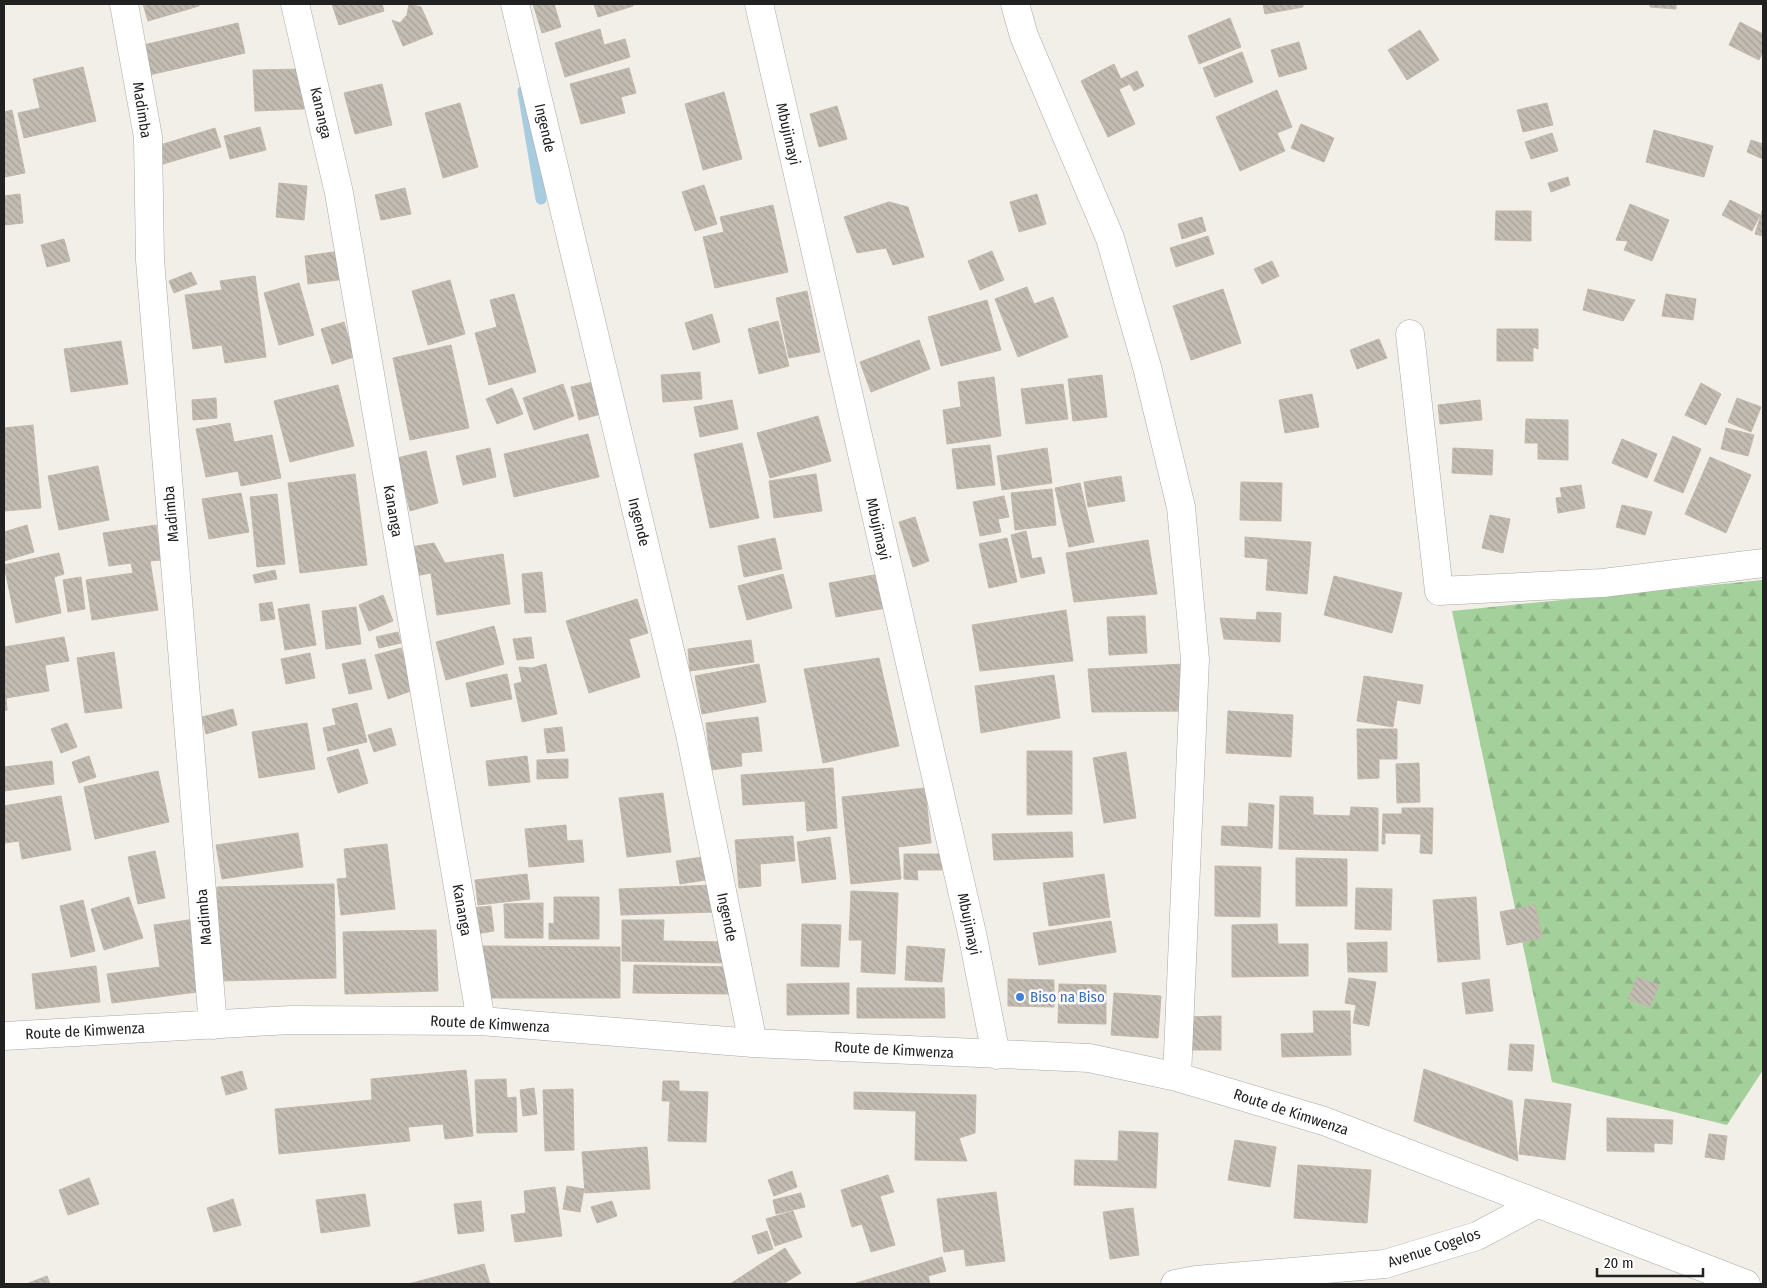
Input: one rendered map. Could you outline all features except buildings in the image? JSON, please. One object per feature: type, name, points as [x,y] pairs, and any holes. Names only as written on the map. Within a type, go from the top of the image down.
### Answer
[{"type":"street","name":"Madimba","points":[[124,4],[148,136],[150,260],[213,1025]]},
{"type":"street","name":"Kananga","points":[[295,4],[339,193],[480,1021]]},
{"type":"street","name":"Ingende","points":[[515,4],[690,734],[753,1043]]},
{"type":"street","name":"Mbujimayi","points":[[758,4],[970,929],[996,1054]]},
{"type":"street","points":[[1015,4],[1024,36],[1110,238],[1147,368],[1181,507],[1195,659],[1178,1077]]},
{"type":"street","points":[[1410,334],[1439,591],[1603,583],[1763,563]]},
{"type":"street","name":"Route de Kimwenza","points":[[4,1036],[291,1020],[480,1021],[753,1043],[1089,1058],[1178,1077],[1324,1121],[1746,1284]]},
{"type":"street","name":"Avenue Cogelos","points":[[1175,1284],[1196,1280],[1386,1264],[1477,1236],[1537,1204]]},
{"type":"green space","points":[[1763,580],[1763,1070],[1727,1125],[1552,1082],[1452,611]]},
{"type":"waterway","points":[[523,91],[541,199]]},
{"type":"place","name":"Biso na Biso","points":[[1020,997]]}]
